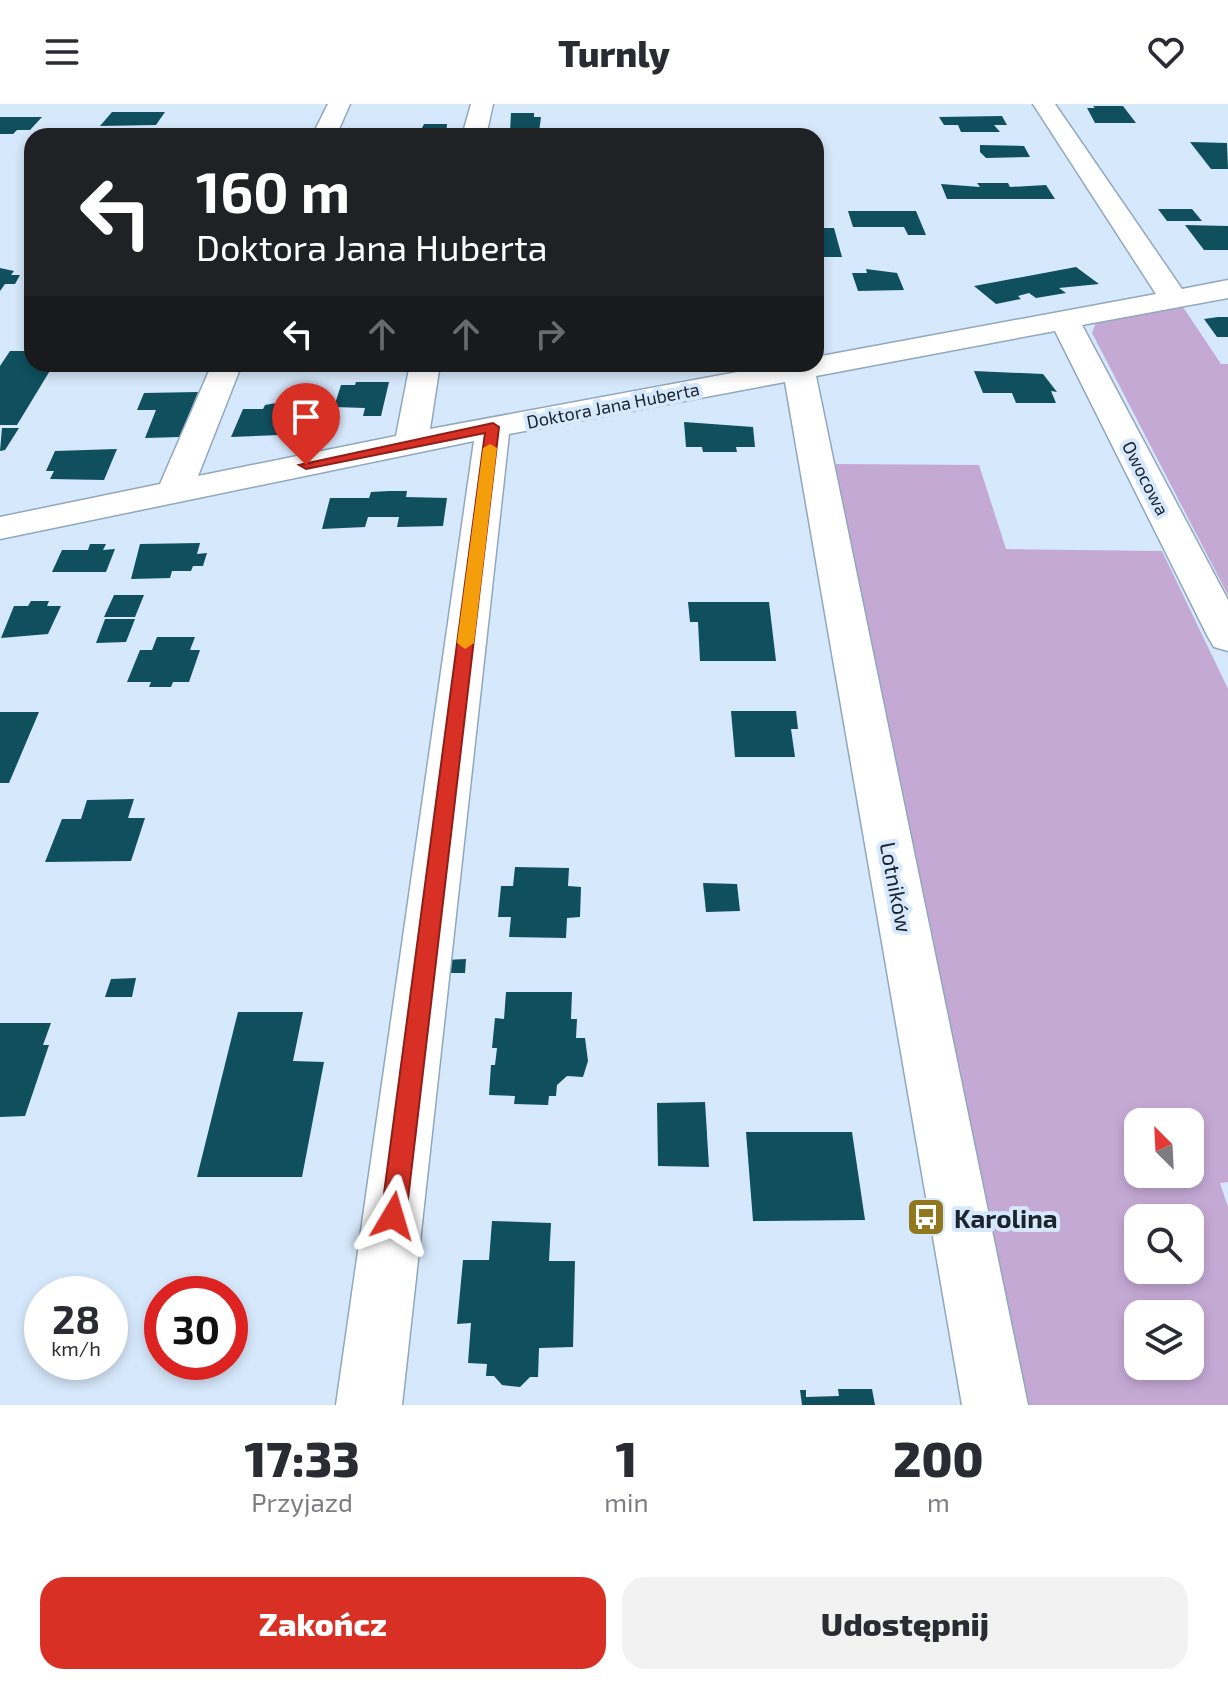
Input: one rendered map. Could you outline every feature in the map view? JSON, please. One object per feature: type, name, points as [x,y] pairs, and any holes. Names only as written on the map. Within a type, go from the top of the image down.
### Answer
[{"type":"street","points":[[328,128],[339,104]]},
{"type":"street","points":[[476,128],[482,104]]},
{"type":"street","points":[[1044,104],[1174,299]]},
{"type":"street","name":"Doktora Jana Huberta","points":[[824,365],[1228,289]]},
{"type":"street","name":"Owocowa","points":[[1064,320],[1228,637]]},
{"type":"street","points":[[174,492],[224,372]]},
{"type":"street","points":[[411,443],[424,372]]},
{"type":"street","name":"Doktora Jana Huberta","points":[[0,528],[411,443],[788,372]]},
{"type":"street","name":"Lotników","points":[[799,372],[995,1405]]},
{"type":"street","points":[[369,1405],[493,427]]},
{"type":"shaded area","points":[[1181,304],[1221,364],[1228,364],[1228,595],[1092,333],[1096,322]]},
{"type":"shaded area","points":[[834,464],[979,465],[1006,549],[1162,551],[1228,689],[1228,1182],[1220,1183],[1228,1207],[1228,1405],[1028,1405]]},
{"type":"building","points":[[1093,106],[1123,106],[1136,123],[1095,123],[1087,108],[1095,108]]},
{"type":"building","points":[[112,112],[165,112],[156,125],[100,126]]},
{"type":"building","points":[[511,113],[534,113],[534,117],[541,117],[540,128],[510,128]]},
{"type":"building","points":[[1002,116],[1007,125],[994,125],[1000,132],[961,132],[958,125],[944,125],[939,117]]},
{"type":"building","points":[[0,117],[42,117],[32,128],[17,130],[13,134],[0,134]]},
{"type":"building","points":[[424,124],[447,124],[447,128],[422,128]]},
{"type":"building","points":[[1190,142],[1227,143],[1228,169],[1211,169]]},
{"type":"building","points":[[980,145],[1024,146],[1030,157],[986,158],[980,152]]},
{"type":"building","points":[[977,183],[1008,183],[1010,187],[1046,185],[1055,199],[947,199],[941,184],[980,187]]},
{"type":"building","points":[[1158,209],[1192,209],[1202,221],[1167,221]]},
{"type":"building","points":[[848,211],[916,211],[926,235],[908,235],[904,227],[853,227]]},
{"type":"building","points":[[1185,225],[1228,226],[1228,250],[1204,250]]},
{"type":"building","points":[[824,228],[834,228],[842,257],[824,257]]},
{"type":"building","points":[[1076,267],[1099,284],[1059,288],[1066,293],[1036,298],[1029,293],[1018,296],[1021,299],[996,304],[974,286]]},
{"type":"building","points":[[0,268],[14,271],[11,275],[20,275],[15,284],[5,284],[0,291]]},
{"type":"building","points":[[866,269],[897,273],[904,290],[858,291],[852,273],[867,273]]},
{"type":"building","points":[[1228,317],[1228,337],[1217,337],[1204,319]]},
{"type":"building","points":[[10,351],[24,351],[24,372],[49,372],[17,425],[0,425],[0,366]]},
{"type":"building","points":[[974,371],[1043,374],[1057,392],[1051,391],[1056,403],[1016,403],[1012,393],[983,393]]},
{"type":"building","points":[[356,382],[389,382],[381,416],[363,416],[365,408],[334,407],[341,385],[355,385]]},
{"type":"building","points":[[198,392],[180,437],[145,438],[156,410],[137,410],[144,393]]},
{"type":"building","points":[[276,403],[277,409],[289,409],[280,435],[231,437],[243,409],[263,409],[265,405]]},
{"type":"building","points":[[684,422],[753,427],[755,447],[736,447],[737,452],[703,452],[702,447],[686,447]]},
{"type":"building","points":[[2,428],[19,428],[5,450],[0,451]]},
{"type":"building","points":[[117,449],[104,480],[50,479],[54,471],[46,471],[55,451]]},
{"type":"building","points":[[407,491],[406,497],[447,498],[443,526],[397,527],[399,517],[368,517],[365,527],[322,529],[330,498],[369,498],[371,492]]},
{"type":"building","points":[[200,543],[197,554],[207,553],[203,566],[193,566],[191,571],[172,571],[170,578],[131,579],[140,544]]},
{"type":"building","points":[[90,544],[106,544],[103,550],[115,549],[106,572],[52,572],[62,550],[88,550]]},
{"type":"building","points":[[114,595],[144,595],[135,617],[104,617]]},
{"type":"building","points":[[31,601],[49,601],[47,606],[61,606],[48,634],[1,638],[14,606],[28,606]]},
{"type":"building","points":[[688,602],[769,602],[776,661],[700,661],[698,622],[690,622]]},
{"type":"building","points":[[105,619],[135,619],[126,642],[96,643]]},
{"type":"building","points":[[157,637],[195,637],[190,650],[200,650],[189,682],[173,682],[171,687],[149,687],[151,682],[127,682],[140,650],[152,650]]},
{"type":"building","points":[[731,711],[796,711],[798,729],[791,729],[795,757],[735,757]]},
{"type":"building","points":[[0,712],[39,712],[9,783],[0,783]]},
{"type":"building","points":[[134,799],[128,818],[145,818],[131,861],[45,862],[62,819],[81,819],[87,800]]},
{"type":"building","points":[[515,867],[569,868],[568,886],[581,887],[580,917],[567,918],[566,938],[509,937],[511,917],[498,917],[501,886],[513,886]]},
{"type":"building","points":[[703,883],[737,884],[740,911],[706,912]]},
{"type":"building","points":[[466,959],[465,973],[445,973],[446,960]]},
{"type":"building","points":[[136,978],[132,997],[105,997],[111,979]]},
{"type":"building","points":[[506,992],[572,992],[571,1019],[577,1019],[576,1038],[585,1038],[588,1061],[583,1077],[567,1076],[557,1085],[556,1096],[549,1096],[548,1105],[514,1104],[515,1096],[489,1095],[491,1065],[495,1065],[497,1048],[492,1048],[495,1018],[504,1019]]},
{"type":"building","points":[[238,1012],[303,1012],[293,1061],[324,1062],[302,1177],[197,1177]]},
{"type":"building","points":[[0,1023],[51,1023],[43,1045],[49,1045],[25,1116],[0,1117]]},
{"type":"building","points":[[705,1102],[709,1167],[658,1166],[657,1103]]},
{"type":"building","points":[[746,1132],[852,1132],[865,1220],[753,1221]]},
{"type":"building","points":[[492,1221],[551,1223],[549,1261],[575,1261],[573,1347],[539,1348],[538,1377],[530,1377],[520,1387],[502,1385],[494,1376],[486,1376],[487,1364],[468,1363],[471,1323],[457,1324],[463,1260],[489,1260]]},
{"type":"building","points":[[838,1389],[872,1389],[875,1405],[802,1405],[800,1390],[806,1390],[806,1397],[839,1396]]},
{"type":"slow traffic","points":[[465,643],[490,448]]},
{"type":"place","name":"Karolina","points":[[926,1217]]},
{"type":"route","points":[[306,465],[493,427],[393,1216]]}]
